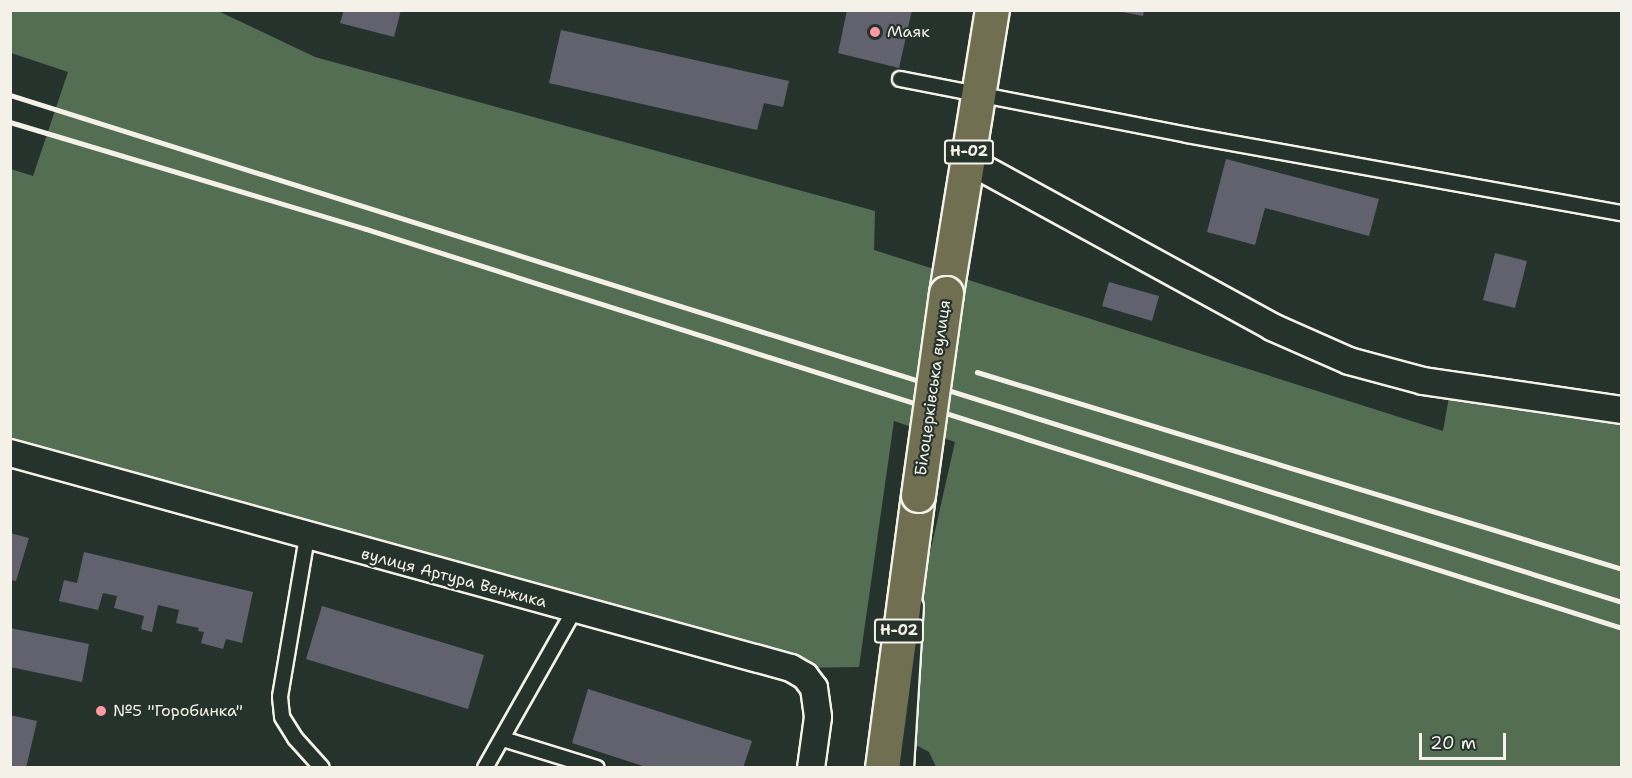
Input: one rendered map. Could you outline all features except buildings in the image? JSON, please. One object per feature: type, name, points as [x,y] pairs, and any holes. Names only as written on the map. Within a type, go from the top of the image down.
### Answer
[{"type":"main road","name":"Білоцерківська вулиця","points":[[882,768],[946,293],[992,10]]},
{"type":"street","points":[[982,168],[1272,327],[1349,361],[1423,381],[1622,410]]},
{"type":"street","name":"вулиця Артура Венжика","points":[[10,453],[574,611],[791,668],[805,676],[814,688],[818,717],[811,768]]},
{"type":"lane","points":[[900,78],[1622,213]]},
{"type":"lane","points":[[307,537],[280,697],[282,717],[295,738],[322,768]]},
{"type":"lane","points":[[906,768],[904,748],[918,624],[911,541]]},
{"type":"lane","points":[[485,768],[574,611]]},
{"type":"lane","points":[[503,739],[597,768]]},
{"type":"green space","points":[[10,11],[218,11],[315,57],[875,211],[874,250],[1443,431],[1451,385],[1621,410],[1621,767],[936,767],[929,752],[905,739],[926,571],[955,442],[894,421],[859,667],[791,668],[11,453],[11,169],[33,176],[68,72],[11,53]]},
{"type":"railway","points":[[10,95],[1622,602]]},
{"type":"railway","points":[[10,122],[366,229],[1622,628]]},
{"type":"railway","points":[[977,372],[1622,569]]},
{"type":"place","name":"Маяк","points":[[875,32]]},
{"type":"place","name":"№5 \"Горобинка\"","points":[[101,711]]}]
